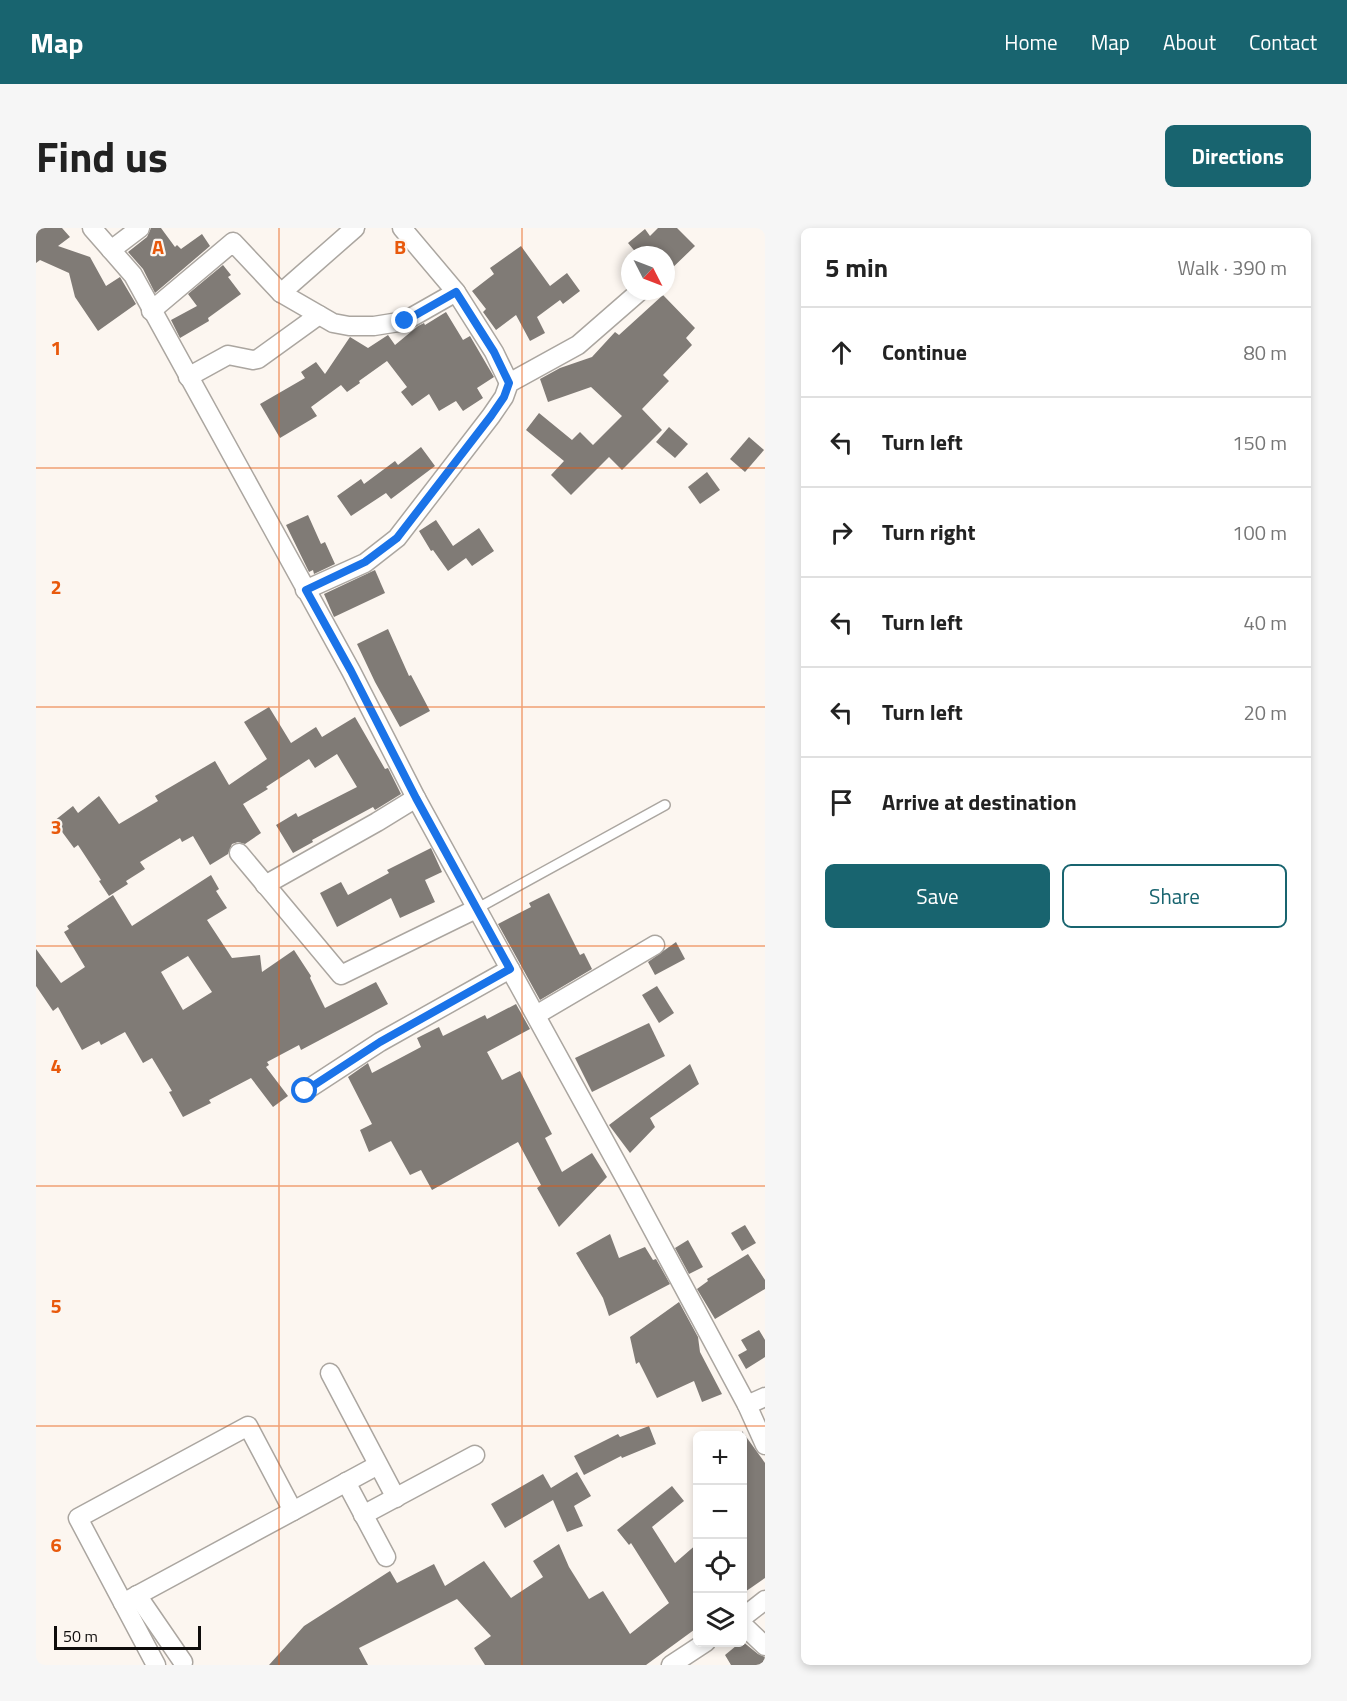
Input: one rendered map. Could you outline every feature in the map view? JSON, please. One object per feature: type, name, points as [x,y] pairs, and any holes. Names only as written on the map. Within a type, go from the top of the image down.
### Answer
[{"type":"street","points":[[92,228],[133,275],[351,671],[416,798],[747,1405],[765,1445]]},
{"type":"street","points":[[111,250],[140,228]]},
{"type":"street","points":[[282,292],[355,228]]},
{"type":"street","points":[[402,228],[456,292],[494,352],[509,383]]},
{"type":"street","points":[[151,311],[230,235],[282,292],[333,323],[374,326],[405,321],[456,292]]},
{"type":"street","points":[[306,590],[365,562],[397,538],[491,416],[504,397],[509,383],[578,345],[630,300]]},
{"type":"street","points":[[188,377],[228,355],[258,359],[319,315]]},
{"type":"street","points":[[265,885],[416,798]]},
{"type":"street","points":[[239,854],[341,975],[478,908]]},
{"type":"street","points":[[536,1015],[655,945]]},
{"type":"street","points":[[305,1091],[380,1042],[510,969]]},
{"type":"street","points":[[330,1373],[396,1498]]},
{"type":"street","points":[[747,1405],[765,1397]]},
{"type":"street","points":[[184,1664],[130,1599],[78,1518],[248,1426],[293,1511]]},
{"type":"street","points":[[363,1515],[476,1455]]},
{"type":"street","points":[[130,1599],[378,1465]]},
{"type":"street","points":[[346,1482],[386,1557]]},
{"type":"street","points":[[130,1599],[156,1665]]},
{"type":"street","points":[[747,1614],[765,1600]]},
{"type":"street","points":[[747,1629],[765,1647]]},
{"type":"street","points":[[670,1665],[698,1647]]},
{"type":"street","points":[[164,1665],[176,1660],[184,1664]]},
{"type":"lane","points":[[478,908],[665,805]]},
{"type":"building","points":[[36,228],[62,228],[70,237],[58,246],[90,257],[106,286],[120,277],[136,304],[98,331],[75,297],[69,273],[40,260],[36,263]]},
{"type":"building","points":[[151,228],[161,228],[175,247],[177,245],[181,249],[202,234],[210,246],[155,293],[143,269],[128,252],[147,237]]},
{"type":"building","points":[[658,228],[677,228],[695,246],[675,265],[675,246],[630,246],[628,243],[645,229],[650,236]]},
{"type":"building","points":[[521,246],[550,286],[567,273],[580,291],[563,304],[560,300],[537,317],[545,333],[530,341],[516,315],[496,330],[483,312],[486,309],[472,291],[494,274],[490,268]]},
{"type":"building","points":[[223,265],[231,275],[228,277],[241,294],[208,318],[209,321],[180,338],[171,320],[197,306],[188,294]]},
{"type":"building","points":[[658,300],[668,300],[695,328],[686,338],[692,345],[663,375],[669,381],[642,409],[662,430],[622,470],[609,457],[571,495],[551,475],[564,461],[526,430],[539,413],[572,440],[580,432],[593,445],[622,416],[591,387],[548,402],[540,379],[560,368],[592,357],[615,332],[619,335]]},
{"type":"building","points":[[446,312],[463,340],[470,336],[494,377],[477,388],[483,398],[463,411],[456,401],[439,411],[429,394],[412,406],[401,392],[407,387],[387,361],[347,392],[341,385],[311,407],[317,416],[280,438],[260,404],[305,378],[301,372],[316,362],[325,374],[350,337],[368,348],[388,335],[395,345],[418,326],[424,323],[425,325]]},
{"type":"building","points":[[669,427],[688,444],[675,458],[656,442]]},
{"type":"building","points":[[749,437],[764,450],[745,472],[730,459]]},
{"type":"building","points":[[421,447],[435,466],[391,499],[386,493],[351,516],[337,496],[361,479],[364,484],[395,461],[398,465]]},
{"type":"building","points":[[707,472],[720,490],[700,504],[688,487]]},
{"type":"building","points":[[308,515],[321,544],[325,542],[335,564],[314,574],[313,570],[309,572],[286,525]]},
{"type":"building","points":[[436,520],[453,546],[479,528],[494,551],[472,566],[466,558],[448,571],[433,550],[431,551],[419,531]]},
{"type":"building","points":[[375,570],[385,593],[334,617],[324,594]]},
{"type":"building","points":[[388,629],[409,676],[411,675],[430,711],[400,727],[357,644]]},
{"type":"building","points":[[269,707],[291,743],[316,727],[322,737],[355,717],[385,769],[388,768],[401,794],[375,810],[373,807],[312,840],[313,842],[293,853],[276,825],[296,813],[298,817],[357,787],[337,754],[315,768],[309,759],[243,804],[261,833],[245,844],[238,842],[232,844],[228,854],[210,865],[193,836],[182,842],[180,838],[140,862],[145,869],[126,881],[128,884],[109,896],[78,845],[74,848],[54,821],[73,806],[78,813],[99,796],[119,824],[158,801],[155,796],[215,761],[229,785],[267,759],[244,722]]},
{"type":"building","points":[[431,848],[442,872],[425,880],[435,902],[400,918],[391,898],[337,927],[320,893],[341,882],[348,895],[389,873],[387,870]]},
{"type":"building","points":[[211,875],[219,889],[216,891],[227,908],[207,920],[232,958],[260,955],[262,972],[294,950],[311,976],[325,1008],[376,982],[388,1004],[301,1050],[299,1045],[267,1062],[269,1065],[266,1067],[288,1096],[273,1107],[251,1078],[209,1100],[211,1103],[183,1117],[169,1092],[172,1091],[152,1058],[143,1063],[125,1032],[101,1045],[99,1041],[82,1050],[58,1007],[53,1011],[36,986],[36,949],[61,983],[85,967],[64,932],[69,929],[67,926],[113,895],[132,926]],"holes":[[[188,956],[212,992],[183,1010],[161,972]]]},
{"type":"building","points":[[549,893],[580,955],[584,953],[592,969],[540,1000],[498,924],[531,907],[529,903]]},
{"type":"building","points":[[676,942],[685,959],[655,975],[648,962]]},
{"type":"building","points":[[657,986],[674,1013],[659,1023],[642,995]]},
{"type":"building","points":[[516,1004],[530,1029],[487,1052],[502,1080],[520,1071],[552,1134],[545,1138],[562,1172],[592,1153],[607,1177],[559,1227],[537,1188],[541,1185],[518,1142],[432,1190],[421,1170],[410,1175],[391,1141],[369,1152],[360,1130],[372,1124],[348,1077],[368,1063],[372,1073],[421,1047],[417,1038],[439,1027],[443,1036],[485,1015],[487,1019]]},
{"type":"building","points":[[649,1023],[665,1056],[592,1092],[575,1058]]},
{"type":"building","points":[[690,1064],[699,1084],[650,1118],[655,1127],[630,1153],[609,1125]]},
{"type":"building","points":[[745,1225],[756,1243],[742,1251],[731,1233]]},
{"type":"building","points":[[610,1234],[619,1258],[645,1247],[653,1260],[656,1259],[670,1284],[609,1316],[603,1298],[576,1253]]},
{"type":"building","points":[[688,1240],[703,1267],[689,1274],[675,1248]]},
{"type":"building","points":[[748,1254],[765,1280],[765,1289],[715,1319],[697,1289],[708,1281],[707,1279]]},
{"type":"building","points":[[679,1302],[698,1337],[700,1352],[722,1394],[702,1402],[694,1381],[657,1398],[639,1362],[636,1364],[630,1337]]},
{"type":"building","points":[[759,1330],[765,1340],[765,1357],[746,1369],[738,1355],[747,1350],[741,1340]]},
{"type":"building","points":[[649,1426],[656,1444],[622,1458],[621,1456],[584,1475],[574,1456],[618,1434],[620,1437]]},
{"type":"building","points":[[747,1438],[765,1463],[765,1578],[747,1591]]},
{"type":"building","points":[[577,1472],[591,1496],[574,1506],[583,1526],[567,1532],[553,1500],[505,1528],[491,1504],[543,1474],[551,1488]]},
{"type":"building","points":[[672,1486],[684,1501],[652,1527],[675,1563],[693,1547],[693,1631],[646,1665],[485,1665],[474,1648],[491,1636],[457,1599],[359,1648],[368,1665],[269,1665],[304,1626],[390,1571],[397,1583],[434,1564],[445,1586],[484,1561],[511,1598],[543,1577],[533,1561],[559,1544],[569,1567],[589,1599],[603,1591],[630,1634],[669,1603],[631,1543],[629,1545],[617,1530]]},
{"type":"building","points":[[747,1645],[765,1657],[765,1665],[731,1665],[725,1655],[735,1647],[747,1647]]},
{"type":"route","points":[[305,1091],[380,1042],[510,969],[306,590],[365,562],[397,538],[504,397],[509,383],[494,352],[456,292],[405,321]]}]
